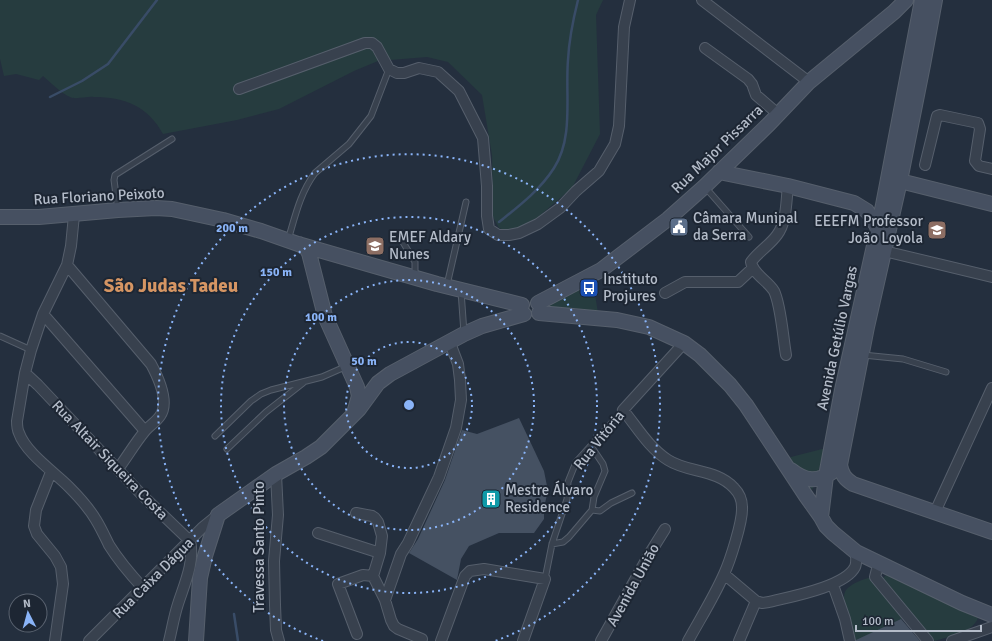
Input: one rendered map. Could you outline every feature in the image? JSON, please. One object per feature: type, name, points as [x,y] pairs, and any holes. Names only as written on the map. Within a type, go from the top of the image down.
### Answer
[{"type":"street","points":[[239,89],[365,43],[372,43],[377,47],[389,69],[397,73],[404,73],[419,68],[438,72],[459,91],[483,138],[486,216],[489,229],[498,235],[518,233],[538,224],[560,208],[600,171],[615,144],[619,126],[624,27],[630,0]]},
{"type":"street","points":[[702,0],[810,82]]},
{"type":"street","name":"Rua Major Pissarra","points":[[538,308],[601,270],[668,219],[704,187],[810,82],[894,12],[906,0]]},
{"type":"street","name":"Avenida Getúlio Vargas","points":[[821,517],[826,476],[848,392],[862,355],[900,180],[935,0]]},
{"type":"street","points":[[894,12],[906,8],[921,6],[930,25]]},
{"type":"street","name":"Avenida Getúlio Vargas","points":[[840,465],[848,392],[921,6]]},
{"type":"street","points":[[705,48],[748,79],[752,84],[756,95],[778,114]]},
{"type":"street","points":[[925,165],[937,116],[940,115],[978,124],[980,129],[975,161],[979,166],[992,169]]},
{"type":"street","points":[[732,159],[731,167],[736,175]]},
{"type":"street","points":[[719,172],[788,186],[854,203],[887,205],[892,201],[900,180],[992,204]]},
{"type":"street","points":[[786,355],[777,299],[773,290],[753,268],[751,262],[780,230],[788,186]]},
{"type":"street","points":[[854,203],[867,210],[878,228]]},
{"type":"street","name":"Rua Floriano Peixoto","points":[[0,217],[39,217],[118,210],[156,208],[172,209],[223,220],[326,252],[461,290],[523,310]]},
{"type":"street","points":[[74,215],[71,246],[67,265],[43,314],[25,373],[17,421],[19,434],[26,445],[51,472],[69,486],[87,507],[96,519],[109,544],[121,562],[143,588]]},
{"type":"street","points":[[293,242],[308,250],[325,316],[357,387],[358,396],[353,414]]},
{"type":"street","points":[[884,251],[992,277]]},
{"type":"street","points":[[312,265],[317,254],[326,252]]},
{"type":"street","points":[[67,265],[151,364],[161,385],[163,410],[160,416],[145,431],[118,469]]},
{"type":"street","points":[[664,294],[685,282],[738,282],[753,268]]},
{"type":"street","points":[[350,372],[367,379],[390,374],[464,334],[523,310],[525,301],[529,300],[534,300],[538,308],[617,320],[649,327],[684,343],[700,355],[730,385],[746,405],[826,526],[833,533],[856,552],[962,603],[992,615]]},
{"type":"street","points":[[43,314],[145,431]]},
{"type":"street","points":[[385,600],[401,554],[408,543],[439,477],[456,428],[461,400],[460,380],[458,364],[450,342]]},
{"type":"street","name":"Rua Vitória","points":[[623,410],[684,343]]},
{"type":"street","name":"Rua Altair Siqueira Costa","points":[[25,373],[191,545]]},
{"type":"street","name":"Travessa Santo Pinto","points":[[279,641],[276,630],[274,561],[278,515],[276,474],[321,447],[353,414],[378,383],[390,374]]},
{"type":"street","points":[[935,512],[992,388]]},
{"type":"street","points":[[623,410],[650,445],[668,460],[681,466],[712,474],[724,480],[734,488],[741,498],[742,508],[740,521],[724,574],[688,641]]},
{"type":"street","points":[[787,467],[801,478],[818,479],[826,476],[840,465],[843,476],[854,484],[992,532]]},
{"type":"street","points":[[51,472],[36,510],[34,526],[37,534],[55,556],[61,567],[63,584],[55,641]]},
{"type":"street","points":[[196,641],[200,578],[204,556],[218,515],[276,474]]},
{"type":"street","points":[[823,494],[837,483],[847,480]]},
{"type":"street","points":[[356,513],[372,516],[378,522],[382,536],[380,553],[373,576],[385,600],[394,626],[422,639]]},
{"type":"street","name":"Rua Caixa Dágua","points":[[89,641],[143,588],[191,545],[202,528],[218,515]]},
{"type":"street","name":"Avenida União","points":[[601,641],[665,529]]},
{"type":"street","points":[[318,533],[380,553]]},
{"type":"street","points":[[169,641],[187,578],[191,545]]},
{"type":"street","points":[[724,574],[756,601],[762,603],[769,602],[833,585],[846,577],[855,567],[856,552]]},
{"type":"street","points":[[885,565],[877,569],[875,577],[928,641]]},
{"type":"street","points":[[441,641],[465,576],[470,571],[484,569],[544,579],[523,641]]},
{"type":"street","points":[[357,634],[338,584],[363,575],[373,576]]},
{"type":"street","points":[[833,585],[845,619],[850,641]]},
{"type":"street","points":[[739,641],[756,601]]},
{"type":"street","points":[[952,641],[992,627]]},
{"type":"lane","points":[[293,242],[304,191],[311,178],[349,144],[371,116],[389,69]]},
{"type":"lane","points":[[118,210],[114,180],[115,175],[172,139]]},
{"type":"lane","points":[[704,187],[749,237]]},
{"type":"lane","points":[[446,286],[466,202]]},
{"type":"lane","points":[[400,239],[416,262],[415,277]]},
{"type":"lane","points":[[461,290],[464,334]]},
{"type":"lane","points":[[0,336],[31,350]]},
{"type":"lane","points":[[862,355],[903,359],[946,372]]},
{"type":"lane","points":[[215,436],[251,401],[261,394],[322,377],[350,372]]},
{"type":"lane","points":[[227,449],[266,412],[306,382]]},
{"type":"lane","name":"Rua Vitória","points":[[544,579],[552,544],[567,499],[568,482],[576,462],[623,410]]},
{"type":"lane","points":[[552,544],[563,542],[569,537],[592,510],[594,497],[605,471],[603,464],[591,446]]},
{"type":"lane","points":[[592,510],[600,511],[611,503],[632,494]]},
{"type":"green space","points":[[0,0],[603,0],[596,15],[600,134],[572,188],[524,229],[511,232],[499,228],[493,217],[492,155],[482,95],[448,62],[427,57],[378,61],[354,71],[279,109],[237,120],[163,134],[150,116],[134,105],[125,101],[105,97],[72,98],[63,93],[43,76],[39,80],[16,74],[4,76],[0,59]]},
{"type":"green space","points":[[593,282],[598,313],[546,313],[547,304]]},
{"type":"green space","points":[[826,448],[812,490],[787,458]]},
{"type":"green space","points":[[886,575],[978,618],[966,631],[935,641],[883,578]]},
{"type":"green space","points":[[871,577],[905,617],[856,641],[847,615],[844,595],[846,590],[851,585]]},
{"type":"building","name":"Mestre Álvaro Residence","points":[[519,418],[544,471],[548,491],[544,507],[544,519],[534,533],[499,533],[469,546],[461,559],[457,580],[409,553],[418,539],[445,480],[462,430],[477,434]]},
{"type":"building","points":[[901,619],[920,641],[856,641],[856,640]]},
{"type":"waterway","points":[[50,97],[82,81],[108,64],[157,0]]},
{"type":"waterway","points":[[499,222],[529,197],[542,183],[554,168],[560,156],[566,129],[569,45],[578,0]]},
{"type":"waterway","points":[[234,614],[238,641]]},
{"type":"place","name":"Câmara Munipal da Serra","points":[[679,227]]},
{"type":"place","name":"EEEFM Professor João Loyola","points":[[937,230]]},
{"type":"place","name":"EMEF Aldary Nunes","points":[[375,246]]},
{"type":"place","name":"Instituto Projures","points":[[589,288]]},
{"type":"place","name":"Mestre Álvaro Residence","points":[[491,499]]},
{"type":"district","name":"São Judas Tadeu","points":[[171,286]]}]
